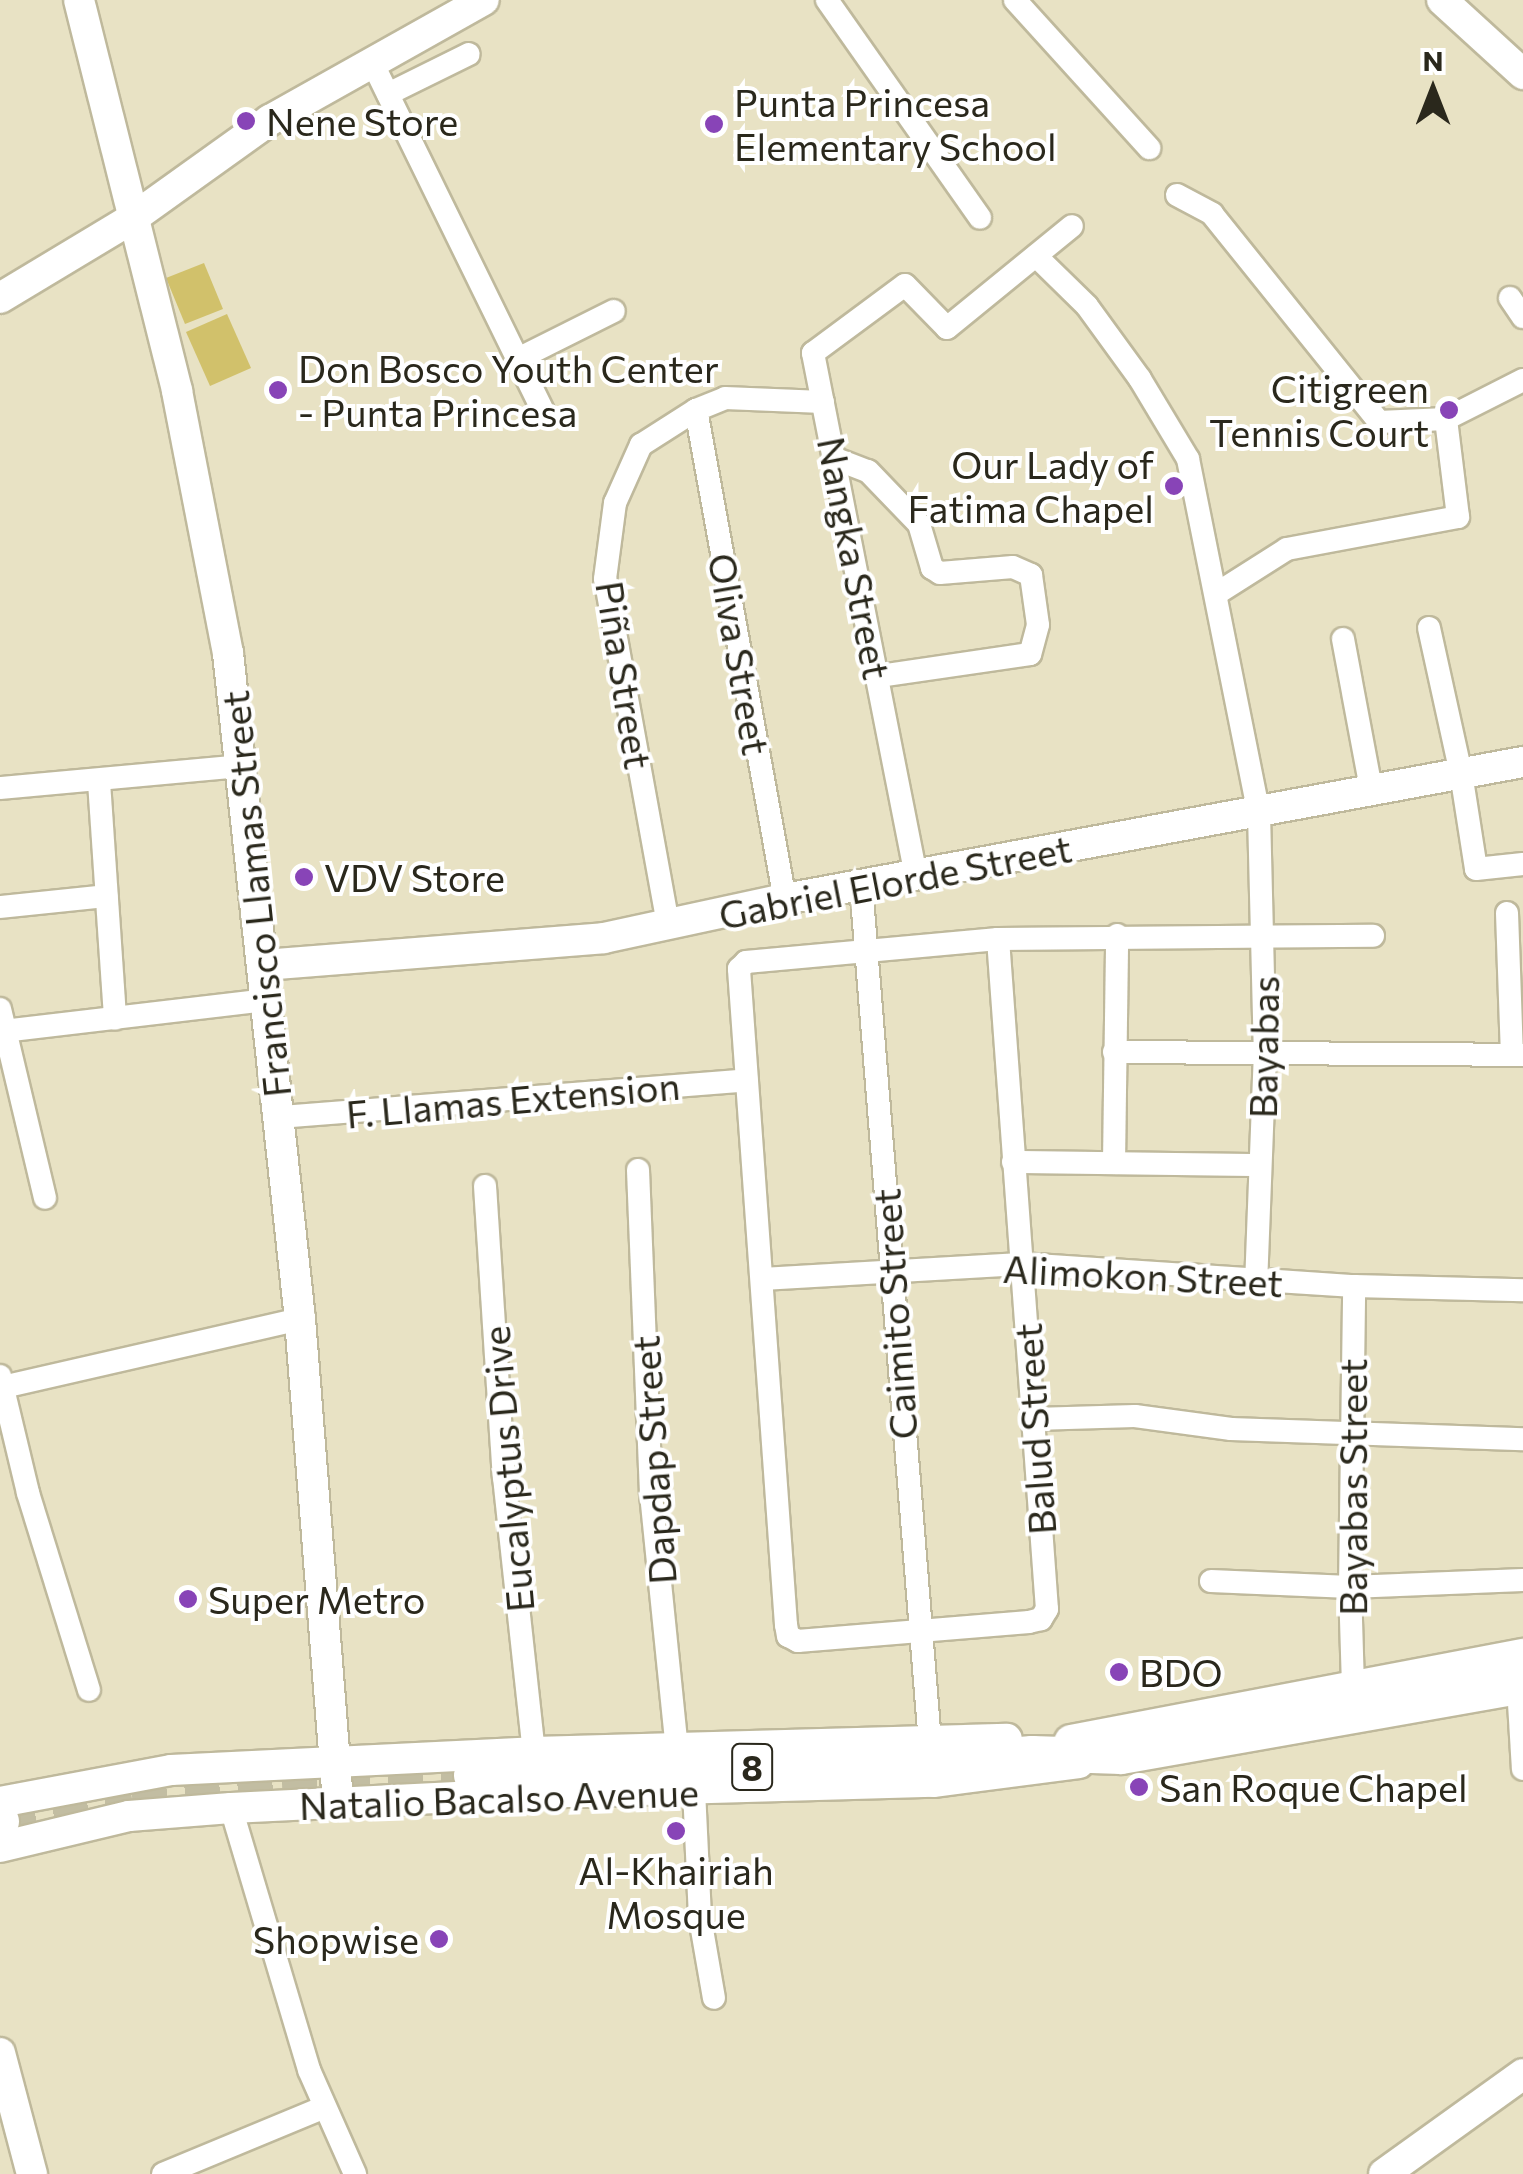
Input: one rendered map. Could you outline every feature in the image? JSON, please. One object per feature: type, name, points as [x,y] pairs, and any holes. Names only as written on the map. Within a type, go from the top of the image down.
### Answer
[{"type":"main road","name":"Francisco Llamas Street","points":[[78,0],[202,509],[242,766],[300,1319],[338,1804]]},
{"type":"main road","points":[[0,298],[133,218],[270,120],[484,0]]},
{"type":"main road","points":[[1442,0],[1523,74]]},
{"type":"main road","name":"Gabriel Elorde Street","points":[[264,965],[604,938],[785,899],[1523,762]]},
{"type":"main road","name":"Natalio Bacalso Avenue","points":[[0,1848],[129,1816],[231,1808],[533,1793],[933,1782],[1028,1772],[1120,1743],[1354,1687],[1521,1676]]},
{"type":"main road","name":"Natalio Bacalso Avenue","points":[[471,1775],[926,1762],[1032,1753],[1120,1743],[1521,1676]]},
{"type":"main road","name":"Natalio Bacalso Avenue","points":[[0,1802],[170,1770],[336,1761],[930,1742],[1120,1743]]},
{"type":"main road","points":[[0,2054],[32,2174]]},
{"type":"main road","points":[[1384,2174],[1523,2074]]},
{"type":"street","points":[[827,0],[980,218]]},
{"type":"street","points":[[1015,0],[1149,148]]},
{"type":"street","points":[[388,94],[469,54]]},
{"type":"street","points":[[372,62],[544,416]]},
{"type":"street","points":[[1177,195],[1212,214],[1379,422],[1446,418],[1523,380]]},
{"type":"street","points":[[1036,256],[1072,226]]},
{"type":"street","name":"Nangka Street","points":[[916,876],[813,353],[905,285],[947,328],[1036,256]]},
{"type":"street","name":"Bayabas","points":[[1036,256],[1087,306],[1182,446],[1216,594],[1258,813],[1265,936],[1265,1051],[1256,1281]]},
{"type":"street","points":[[518,358],[614,311]]},
{"type":"street","name":"Piña Street","points":[[668,924],[605,580],[615,503],[641,445],[696,410],[725,398],[824,402]]},
{"type":"street","name":"Oliva Street","points":[[696,410],[785,899]]},
{"type":"street","points":[[1216,594],[1287,549],[1458,518],[1446,418]]},
{"type":"street","points":[[836,458],[868,471],[919,524],[932,568],[940,572],[1013,567],[1030,575],[1038,625],[1030,654],[879,676]]},
{"type":"street","points":[[1429,628],[1461,774],[1476,869],[1523,864]]},
{"type":"street","points":[[1343,640],[1371,789]]},
{"type":"street","points":[[0,788],[242,766]]},
{"type":"street","points":[[99,782],[115,1018]]},
{"type":"street","name":"Caimito Street","points":[[861,885],[930,1742]]},
{"type":"street","points":[[0,906],[106,896]]},
{"type":"street","points":[[1114,1052],[1518,1055],[1507,913]]},
{"type":"street","points":[[1114,1163],[1117,935]]},
{"type":"street","points":[[919,1632],[798,1641],[788,1636],[739,968],[746,962],[998,939],[1117,935],[1372,936]]},
{"type":"street","name":"Balud Street","points":[[919,1632],[1041,1619],[1046,1609],[998,939]]},
{"type":"street","points":[[45,1198],[2,1019],[115,1018],[267,1000]]},
{"type":"street","name":"F. Llamas Extension","points":[[280,1118],[747,1080]]},
{"type":"street","points":[[1013,1162],[1260,1164]]},
{"type":"street","name":"Dapdap Street","points":[[638,1170],[651,1494],[677,1748]]},
{"type":"street","name":"Eucalyptus Drive","points":[[485,1186],[504,1478],[534,1752]]},
{"type":"street","name":"Alimokon Street","points":[[762,1279],[1021,1264],[1256,1281],[1523,1290]]},
{"type":"street","name":"Bayabas Street","points":[[1354,1286],[1350,1587],[1354,1687]]},
{"type":"street","points":[[89,1690],[28,1493],[1,1382],[300,1319]]},
{"type":"street","points":[[1034,1419],[1135,1416],[1231,1428],[1351,1436],[1523,1439]]},
{"type":"street","points":[[1211,1581],[1350,1587],[1523,1580]]},
{"type":"street","points":[[1521,1676],[1523,1769]]},
{"type":"street","points":[[694,1790],[700,1918],[714,1998]]},
{"type":"street","points":[[231,1808],[296,2030],[355,2174]]},
{"type":"street","points":[[163,2174],[325,2107]]},
{"type":"shaded area","points":[[204,263],[223,309],[185,324],[166,278]]},
{"type":"shaded area","points":[[227,314],[251,368],[210,386],[186,332]]},
{"type":"tunnel","points":[[1,1821],[132,1796],[282,1783],[471,1775]]},
{"type":"place","name":"Nene Store","points":[[246,121]]},
{"type":"place","name":"Punta Princesa Elementary School","points":[[714,124]]},
{"type":"place","name":"Don Bosco Youth Center - Punta Princesa","points":[[278,390]]},
{"type":"place","name":"Citigreen Tennis Court","points":[[1449,410]]},
{"type":"place","name":"Our Lady of Fatima Chapel","points":[[1174,486]]},
{"type":"place","name":"VDV Store","points":[[304,877]]},
{"type":"place","name":"Super Metro","points":[[188,1599]]},
{"type":"place","name":"BDO","points":[[1119,1672]]},
{"type":"place","name":"San Roque Chapel","points":[[1139,1787]]},
{"type":"place","name":"Al-Khairiah Mosque","points":[[676,1831]]},
{"type":"place","name":"Shopwise","points":[[439,1939]]}]
